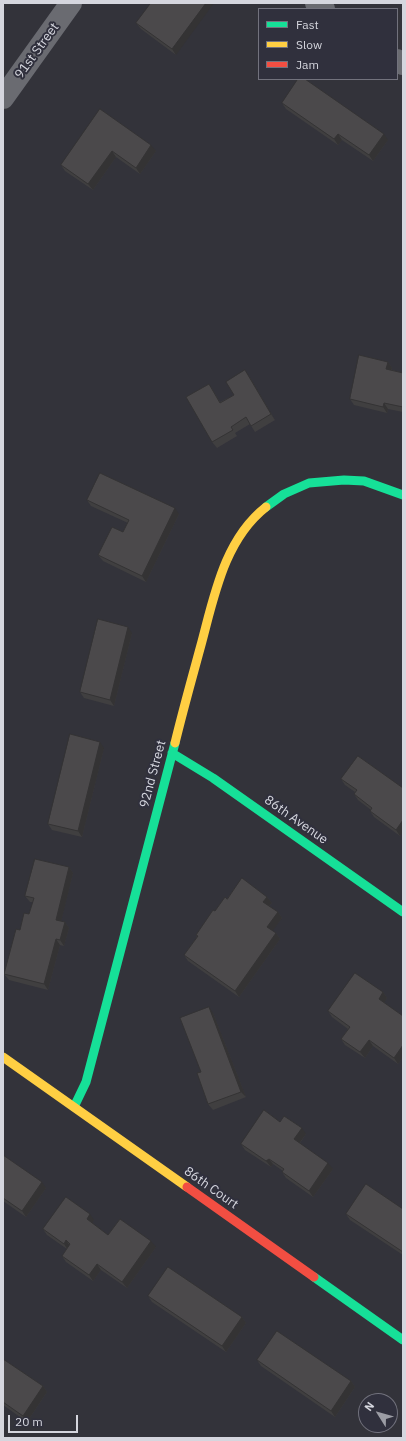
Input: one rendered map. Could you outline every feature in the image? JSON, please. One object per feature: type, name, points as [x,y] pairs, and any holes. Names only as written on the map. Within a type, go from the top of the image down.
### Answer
[{"type":"street","name":"91st Street","points":[[3,98],[71,3]]},
{"type":"street","name":"92nd Street","points":[[74,1107],[86,1082],[215,592],[225,562],[233,547],[245,530],[264,509],[284,494],[309,483],[344,480],[364,481],[403,495]]},
{"type":"street","name":"86th Avenue","points":[[172,753],[213,778],[403,912]]},
{"type":"street","name":"86th Court","points":[[3,1057],[403,1340]]},
{"type":"building","points":[[151,3],[206,3],[172,49],[136,23]]},
{"type":"building","points":[[297,80],[306,80],[384,134],[369,155],[338,134],[334,139],[282,103]]},
{"type":"building","points":[[100,109],[151,145],[136,168],[112,151],[88,184],[61,165]]},
{"type":"building","points":[[359,355],[388,362],[386,369],[403,373],[403,407],[384,403],[383,407],[350,399]]},
{"type":"building","points":[[245,370],[271,414],[251,426],[246,417],[231,427],[233,430],[212,442],[186,397],[209,384],[220,403],[234,395],[226,382]]},
{"type":"building","points":[[100,473],[175,508],[142,576],[98,555],[112,527],[123,532],[129,520],[87,500]]},
{"type":"building","points":[[98,619],[128,627],[110,700],[80,692]]},
{"type":"building","points":[[70,734],[100,742],[78,831],[48,824]]},
{"type":"building","points":[[358,756],[403,788],[403,820],[396,830],[370,811],[372,808],[354,794],[357,790],[341,779]]},
{"type":"building","points":[[35,859],[69,867],[56,920],[65,922],[60,940],[56,939],[44,984],[4,974],[16,929],[20,930],[24,913],[29,914],[34,898],[25,896]]},
{"type":"building","points":[[242,878],[267,897],[263,902],[278,912],[267,927],[276,933],[235,991],[184,955],[198,936],[196,935],[213,910],[215,911],[225,897],[227,899]]},
{"type":"building","points":[[355,973],[383,992],[379,999],[403,1016],[403,1045],[394,1058],[369,1040],[360,1052],[341,1039],[350,1027],[328,1011]]},
{"type":"building","points":[[209,1007],[241,1092],[208,1104],[197,1073],[201,1072],[180,1018]]},
{"type":"building","points":[[264,1110],[280,1122],[284,1116],[302,1128],[294,1139],[328,1163],[309,1191],[282,1172],[284,1169],[269,1159],[266,1161],[241,1144]]},
{"type":"building","points":[[3,1155],[42,1182],[22,1211],[3,1198]]},
{"type":"building","points":[[366,1184],[403,1209],[403,1252],[346,1214]]},
{"type":"building","points":[[66,1197],[90,1214],[87,1219],[108,1235],[120,1219],[151,1241],[122,1282],[97,1264],[89,1275],[62,1256],[70,1244],[66,1240],[64,1244],[43,1229]]},
{"type":"building","points":[[168,1267],[242,1317],[222,1346],[148,1296]]},
{"type":"building","points":[[277,1331],[351,1381],[331,1411],[257,1360]]},
{"type":"building","points":[[3,1359],[43,1386],[23,1416],[3,1402]]},
{"type":"traffic: fast","points":[[266,507],[284,494],[309,483],[344,480],[364,481],[403,495]]},
{"type":"traffic: fast","points":[[74,1107],[86,1082],[175,743]]},
{"type":"traffic: fast","points":[[172,753],[213,778],[403,912]]},
{"type":"traffic: fast","points":[[314,1277],[403,1340]]},
{"type":"traffic: slow","points":[[175,743],[216,589],[223,570],[230,553],[240,536],[252,520],[266,507]]},
{"type":"traffic: slow","points":[[3,1057],[187,1187]]},
{"type":"traffic: jam","points":[[187,1187],[314,1277]]}]
